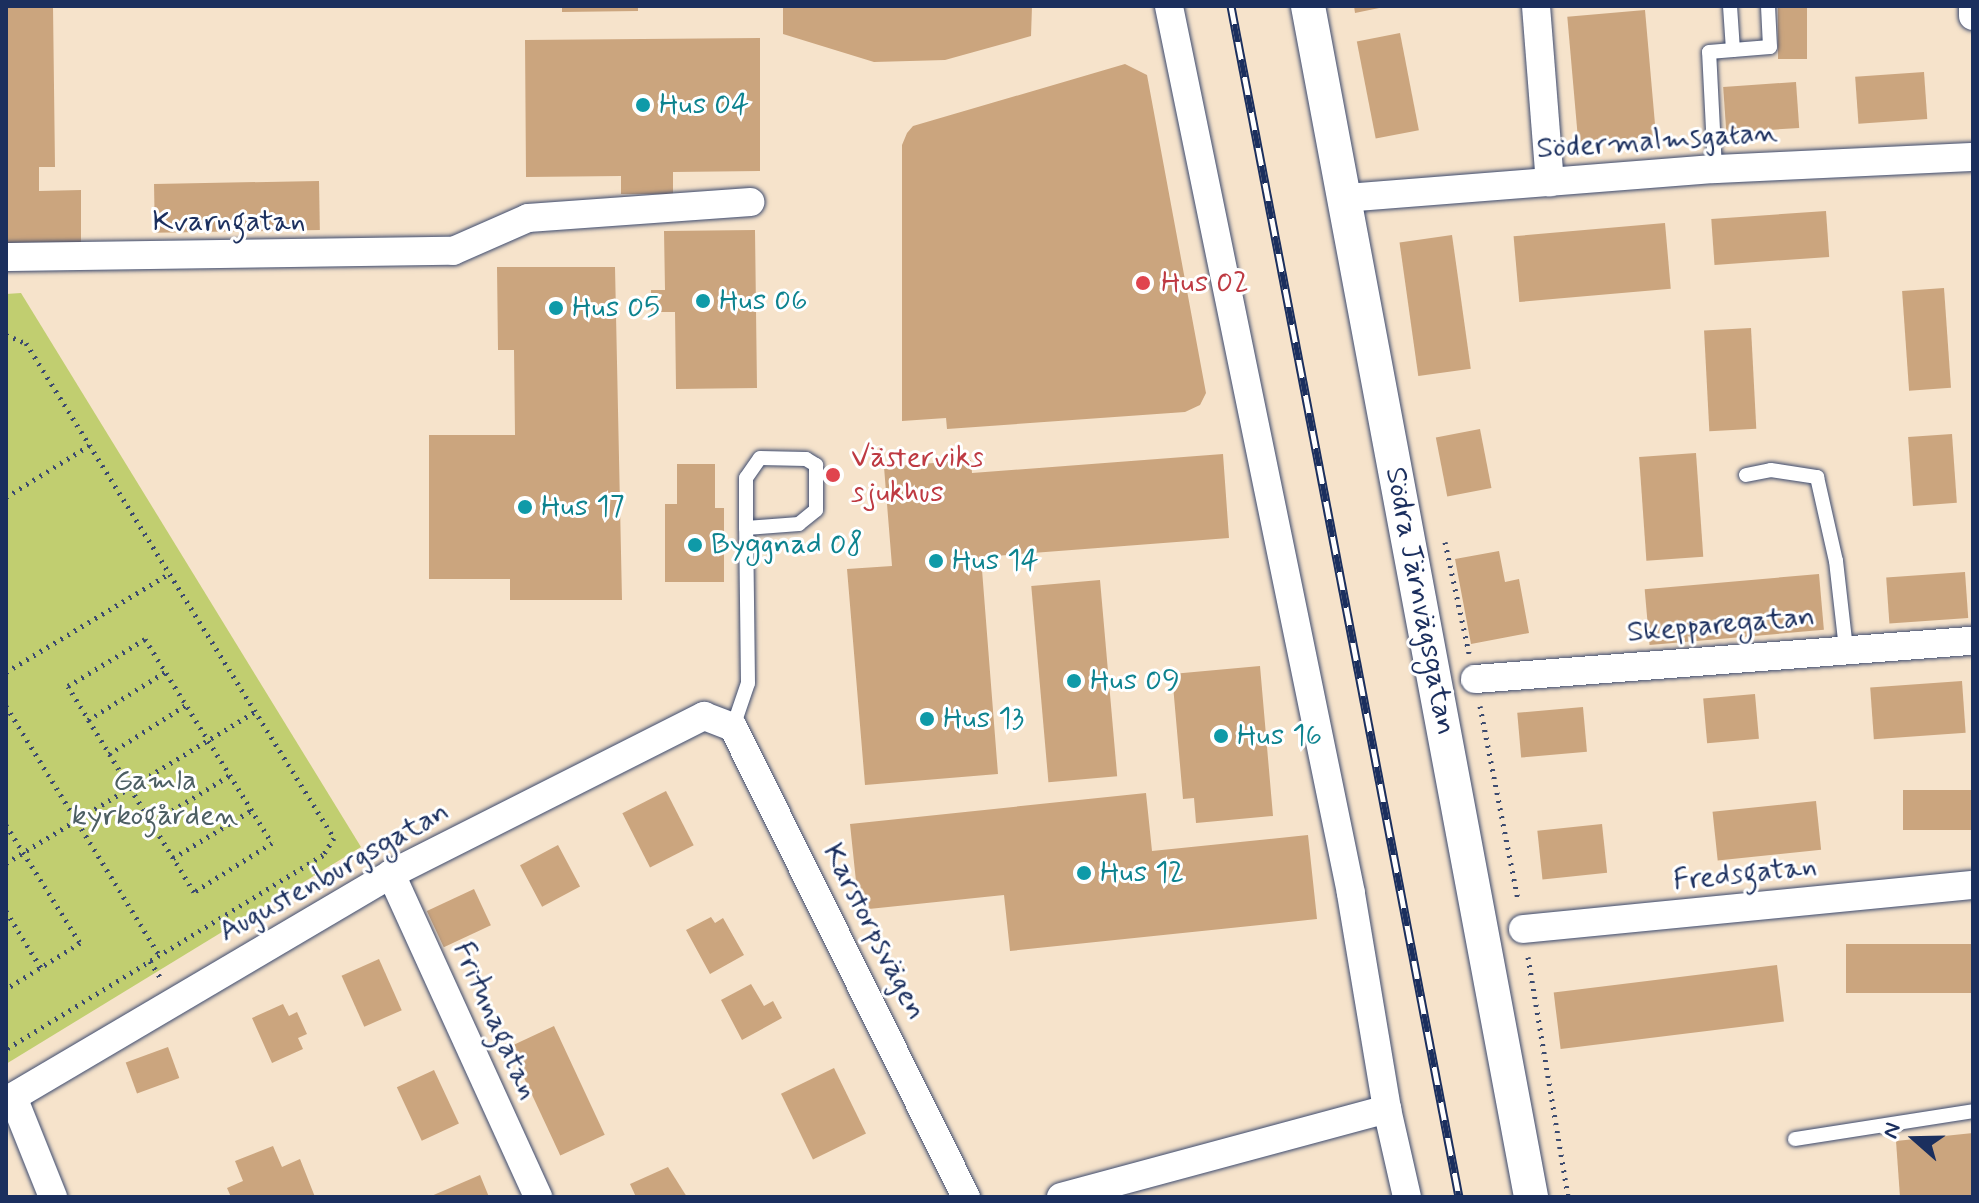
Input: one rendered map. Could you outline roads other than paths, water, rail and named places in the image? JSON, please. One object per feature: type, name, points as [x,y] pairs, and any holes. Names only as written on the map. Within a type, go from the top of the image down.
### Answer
[{"type":"street","points":[[1169,6],[1351,893],[1387,1109],[1407,1197]]},
{"type":"street","name":"Södra Järnvägsgatan","points":[[1308,6],[1531,1197]]},
{"type":"street","points":[[1536,6],[1550,182]]},
{"type":"street","points":[[1973,6],[1973,16]]},
{"type":"street","name":"Södermalmsgatan","points":[[1345,198],[1715,169],[1973,157]]},
{"type":"street","name":"Kvarngatan","points":[[6,257],[453,251],[528,218],[750,202]]},
{"type":"street","name":"Skepparegatan","points":[[1475,679],[1973,641]]},
{"type":"street","name":"Augustenburgsgatan","points":[[10,1099],[391,874],[704,716],[733,727]]},
{"type":"street","name":"Karstorpsvägen","points":[[733,727],[966,1197]]},
{"type":"street","name":"Fritunagatan","points":[[391,874],[538,1197]]},
{"type":"street","name":"Fredsgatan","points":[[1523,929],[1973,885]]},
{"type":"street","points":[[10,1099],[53,1197]]},
{"type":"street","points":[[1061,1197],[1387,1109]]},
{"type":"lane","points":[[1730,6],[1733,50]]},
{"type":"lane","points":[[1715,169],[1709,52],[1770,47],[1768,6]]},
{"type":"lane","points":[[733,727],[748,683],[746,528],[746,478],[760,458],[806,459],[816,465],[816,510],[799,524],[746,528]]},
{"type":"lane","points":[[1746,475],[1771,470],[1817,477],[1836,561],[1846,649]]},
{"type":"lane","points":[[1795,1139],[1973,1111]]},
{"type":"railway","points":[[1231,6],[1459,1197]]},
{"type":"place","name":"Hus 04","points":[[643,105]]},
{"type":"place","name":"Hus 02","points":[[1143,283]]},
{"type":"place","name":"Hus 06","points":[[703,301]]},
{"type":"place","name":"Hus 05","points":[[556,308]]},
{"type":"place","name":"Västerviks sjukhus","points":[[833,475]]},
{"type":"place","name":"Hus 17","points":[[525,507]]},
{"type":"place","name":"Byggnad 08","points":[[695,545]]},
{"type":"place","name":"Hus 14","points":[[936,561]]},
{"type":"place","name":"Hus 09","points":[[1074,681]]},
{"type":"place","name":"Hus 13","points":[[927,719]]},
{"type":"place","name":"Hus 16","points":[[1221,736]]},
{"type":"place","name":"Hus 12","points":[[1084,873]]},
{"type":"park label","name":"Gamla kyrkogården","points":[[155,798]]}]
